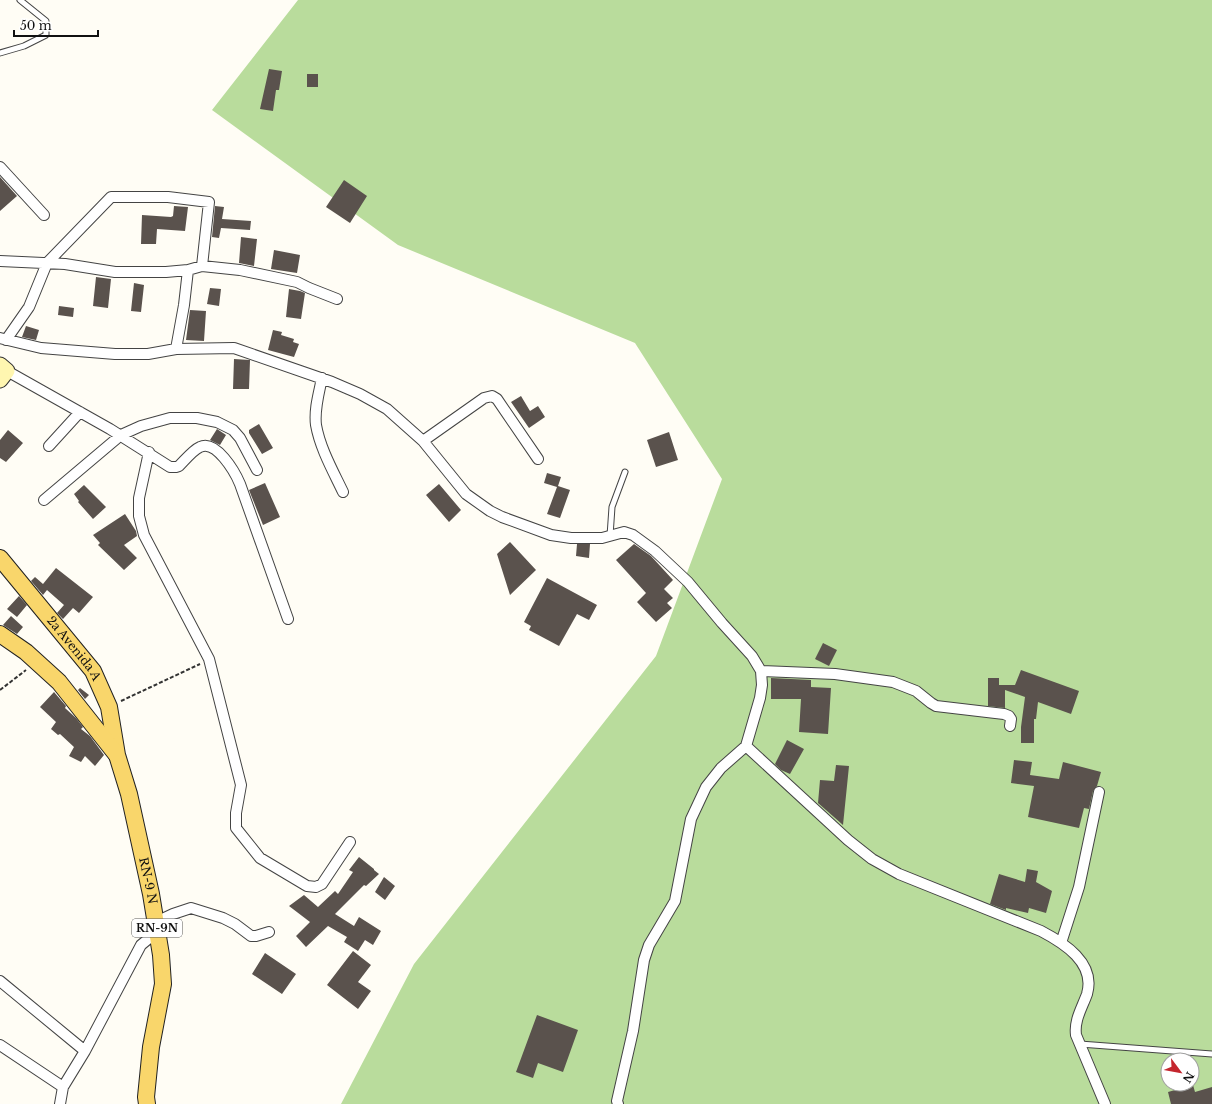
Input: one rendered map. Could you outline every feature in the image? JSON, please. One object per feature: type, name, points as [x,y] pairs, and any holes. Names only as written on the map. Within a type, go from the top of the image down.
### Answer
[{"type":"main road","name":"2a Avenida A","points":[[0,558],[93,671],[109,707],[117,755]]},
{"type":"main road","name":"RN-9N","points":[[0,634],[26,652],[59,682],[117,755]]},
{"type":"main road","name":"RN-9 N","points":[[117,755],[129,794],[157,927],[163,984],[151,1047],[146,1098],[147,1104]]},
{"type":"street","points":[[0,167],[44,215]]},
{"type":"street","points":[[202,266],[209,202],[168,197],[111,197],[46,263],[29,307],[3,339],[41,348],[115,354],[148,354],[176,349],[234,348],[322,378],[360,394],[387,409],[423,441],[466,494],[490,511],[551,535],[582,539],[602,538],[624,532],[629,533],[655,551],[688,582],[752,656],[761,671],[761,692],[746,746],[721,768],[710,782],[691,819],[675,900],[650,945],[644,960],[633,1031],[625,1062],[617,1101],[618,1104]]},
{"type":"street","points":[[0,261],[65,264],[116,272],[166,272],[188,270],[202,266],[261,274],[297,282],[337,299]]},
{"type":"street","points":[[176,349],[184,305],[188,270]]},
{"type":"street","points":[[2,372],[121,435],[173,468],[179,466],[196,449],[202,446],[212,447],[225,459],[234,471],[240,484],[288,619]]},
{"type":"street","points":[[322,378],[316,405],[316,424],[329,462],[343,492]]},
{"type":"street","points":[[423,441],[484,398],[492,396],[497,399],[538,459]]},
{"type":"street","points":[[49,446],[80,412]]},
{"type":"street","points":[[44,500],[121,435],[141,426],[170,418],[197,418],[217,422],[233,430],[240,438],[257,470]]},
{"type":"street","points":[[149,452],[140,498],[139,516],[144,535],[209,659],[241,786],[236,813],[236,828],[260,858],[306,886],[316,887],[322,884],[350,842]]},
{"type":"street","points":[[761,671],[834,674],[893,682],[916,691],[936,706],[1004,714],[1009,716],[1011,719],[1010,726]]},
{"type":"street","points":[[746,746],[854,845],[884,867],[909,879],[1041,931],[1061,943],[1080,959],[1087,976],[1087,993],[1076,1024],[1076,1035],[1105,1104]]},
{"type":"street","points":[[1061,943],[1080,887],[1098,792]]},
{"type":"street","points":[[60,1104],[63,1087],[85,1051],[142,945],[157,927],[173,914],[191,908],[223,918],[235,924],[251,936],[269,932]]},
{"type":"street","points":[[0,981],[85,1051]]},
{"type":"street","points":[[0,1045],[63,1087]]},
{"type":"lane","points":[[0,53],[24,46],[46,35],[46,21],[20,0]]},
{"type":"lane","points":[[610,536],[612,506],[625,472]]},
{"type":"lane","points":[[1080,1044],[1212,1054]]},
{"type":"path","points":[[0,690],[28,669],[22,656],[26,652]]},
{"type":"path","points":[[109,707],[209,659]]},
{"type":"green space","points":[[298,0],[1212,0],[1212,1104],[341,1104],[414,964],[656,656],[722,479],[635,343],[398,245],[212,110]]},
{"type":"building","points":[[269,69],[282,71],[279,90],[276,90],[273,111],[260,109]]},
{"type":"building","points":[[307,74],[318,74],[318,87],[307,87]]},
{"type":"building","points":[[0,177],[17,196],[0,211]]},
{"type":"building","points":[[344,180],[367,196],[350,223],[326,207]]},
{"type":"building","points":[[174,206],[188,207],[185,231],[157,229],[156,244],[141,244],[142,215],[171,217],[173,216]]},
{"type":"building","points":[[215,206],[224,207],[222,219],[251,221],[250,230],[221,228],[219,238],[212,237]]},
{"type":"building","points":[[241,237],[257,239],[254,266],[239,263]]},
{"type":"building","points":[[274,250],[300,255],[297,273],[271,269]]},
{"type":"building","points":[[96,277],[111,279],[108,308],[93,306]]},
{"type":"building","points":[[134,283],[144,285],[141,312],[131,311]]},
{"type":"building","points":[[210,288],[221,289],[219,306],[207,304]]},
{"type":"building","points":[[289,289],[305,293],[301,319],[286,317]]},
{"type":"building","points":[[59,306],[74,308],[73,317],[58,315]]},
{"type":"building","points":[[190,310],[206,311],[204,341],[186,340]]},
{"type":"building","points":[[26,326],[39,330],[36,340],[22,337]]},
{"type":"building","points":[[273,330],[282,332],[281,335],[294,339],[293,342],[299,344],[294,357],[268,350]]},
{"type":"building","points":[[234,359],[250,360],[249,389],[233,389]]},
{"type":"building","points":[[521,396],[530,411],[538,406],[545,417],[529,428],[511,402]]},
{"type":"building","points":[[259,424],[273,448],[262,454],[249,433],[249,430]]},
{"type":"building","points":[[217,429],[226,435],[220,445],[210,440]]},
{"type":"building","points":[[8,430],[23,443],[6,462],[0,458],[0,440]]},
{"type":"building","points":[[669,432],[678,460],[656,467],[647,440]]},
{"type":"building","points":[[547,473],[561,477],[558,486],[570,490],[560,518],[547,514],[557,487],[544,483]]},
{"type":"building","points":[[265,483],[280,517],[263,525],[249,490]]},
{"type":"building","points":[[439,484],[461,510],[449,522],[426,495]]},
{"type":"building","points":[[84,485],[106,507],[93,519],[78,502],[79,501],[74,494]]},
{"type":"building","points":[[125,514],[136,531],[137,536],[124,545],[137,558],[124,570],[98,545],[100,543],[93,535]]},
{"type":"building","points":[[510,542],[536,570],[510,595],[497,554]]},
{"type":"building","points":[[577,544],[590,544],[589,558],[576,556]]},
{"type":"building","points":[[634,544],[651,556],[673,580],[664,589],[673,598],[667,603],[672,608],[656,622],[637,602],[646,593],[616,560]]},
{"type":"building","points":[[56,568],[93,597],[79,613],[73,608],[63,619],[57,613],[64,605],[47,590],[43,595],[31,581],[35,577],[43,584]]},
{"type":"building","points":[[547,578],[597,605],[589,620],[577,614],[559,646],[529,630],[531,626],[524,622]]},
{"type":"building","points":[[19,596],[27,605],[17,617],[7,609]]},
{"type":"building","points":[[11,616],[23,627],[17,634],[3,625]]},
{"type":"building","points":[[823,643],[837,650],[829,666],[815,659]]},
{"type":"building","points":[[1021,670],[1079,691],[1071,714],[1038,702],[1036,719],[1034,719],[1034,743],[1021,743],[1021,727],[1025,697],[1005,690],[1005,708],[988,706],[988,678],[999,678],[999,685],[1015,685]]},
{"type":"building","points":[[771,678],[811,680],[811,687],[831,688],[828,734],[799,732],[801,699],[771,699]]},
{"type":"building","points":[[80,688],[89,695],[85,699],[78,690]]},
{"type":"building","points":[[54,692],[66,706],[65,708],[83,727],[81,729],[90,736],[104,755],[95,766],[85,756],[81,762],[69,756],[74,747],[60,734],[58,735],[51,729],[56,722],[40,707]]},
{"type":"building","points":[[787,740],[804,749],[790,774],[781,770],[775,764]]},
{"type":"building","points":[[1014,760],[1032,762],[1030,775],[1059,779],[1063,762],[1101,772],[1097,786],[1093,791],[1089,809],[1084,808],[1079,828],[1028,817],[1034,786],[1011,783]]},
{"type":"building","points":[[836,765],[849,766],[843,825],[818,803],[820,780],[834,781]]},
{"type":"building","points":[[359,857],[379,874],[366,886],[364,885],[335,914],[354,926],[359,917],[381,931],[373,945],[365,940],[358,951],[344,942],[347,937],[328,926],[306,947],[296,936],[310,922],[289,906],[304,895],[318,907],[335,891],[338,894],[353,872],[349,870]]},
{"type":"building","points":[[1027,869],[1038,871],[1036,882],[1052,891],[1046,913],[1029,908],[1028,913],[1006,908],[1006,910],[990,904],[999,874],[1025,882]]},
{"type":"building","points":[[384,877],[395,886],[385,900],[375,892]]},
{"type":"building","points":[[353,951],[371,965],[358,982],[371,991],[358,1009],[327,985]]},
{"type":"building","points":[[265,953],[296,974],[282,994],[252,974]]},
{"type":"building","points":[[537,1015],[578,1030],[563,1072],[538,1063],[533,1078],[516,1072]]},
{"type":"building","points":[[1212,1087],[1212,1104],[1171,1104],[1168,1092],[1200,1092],[1200,1091]]}]
